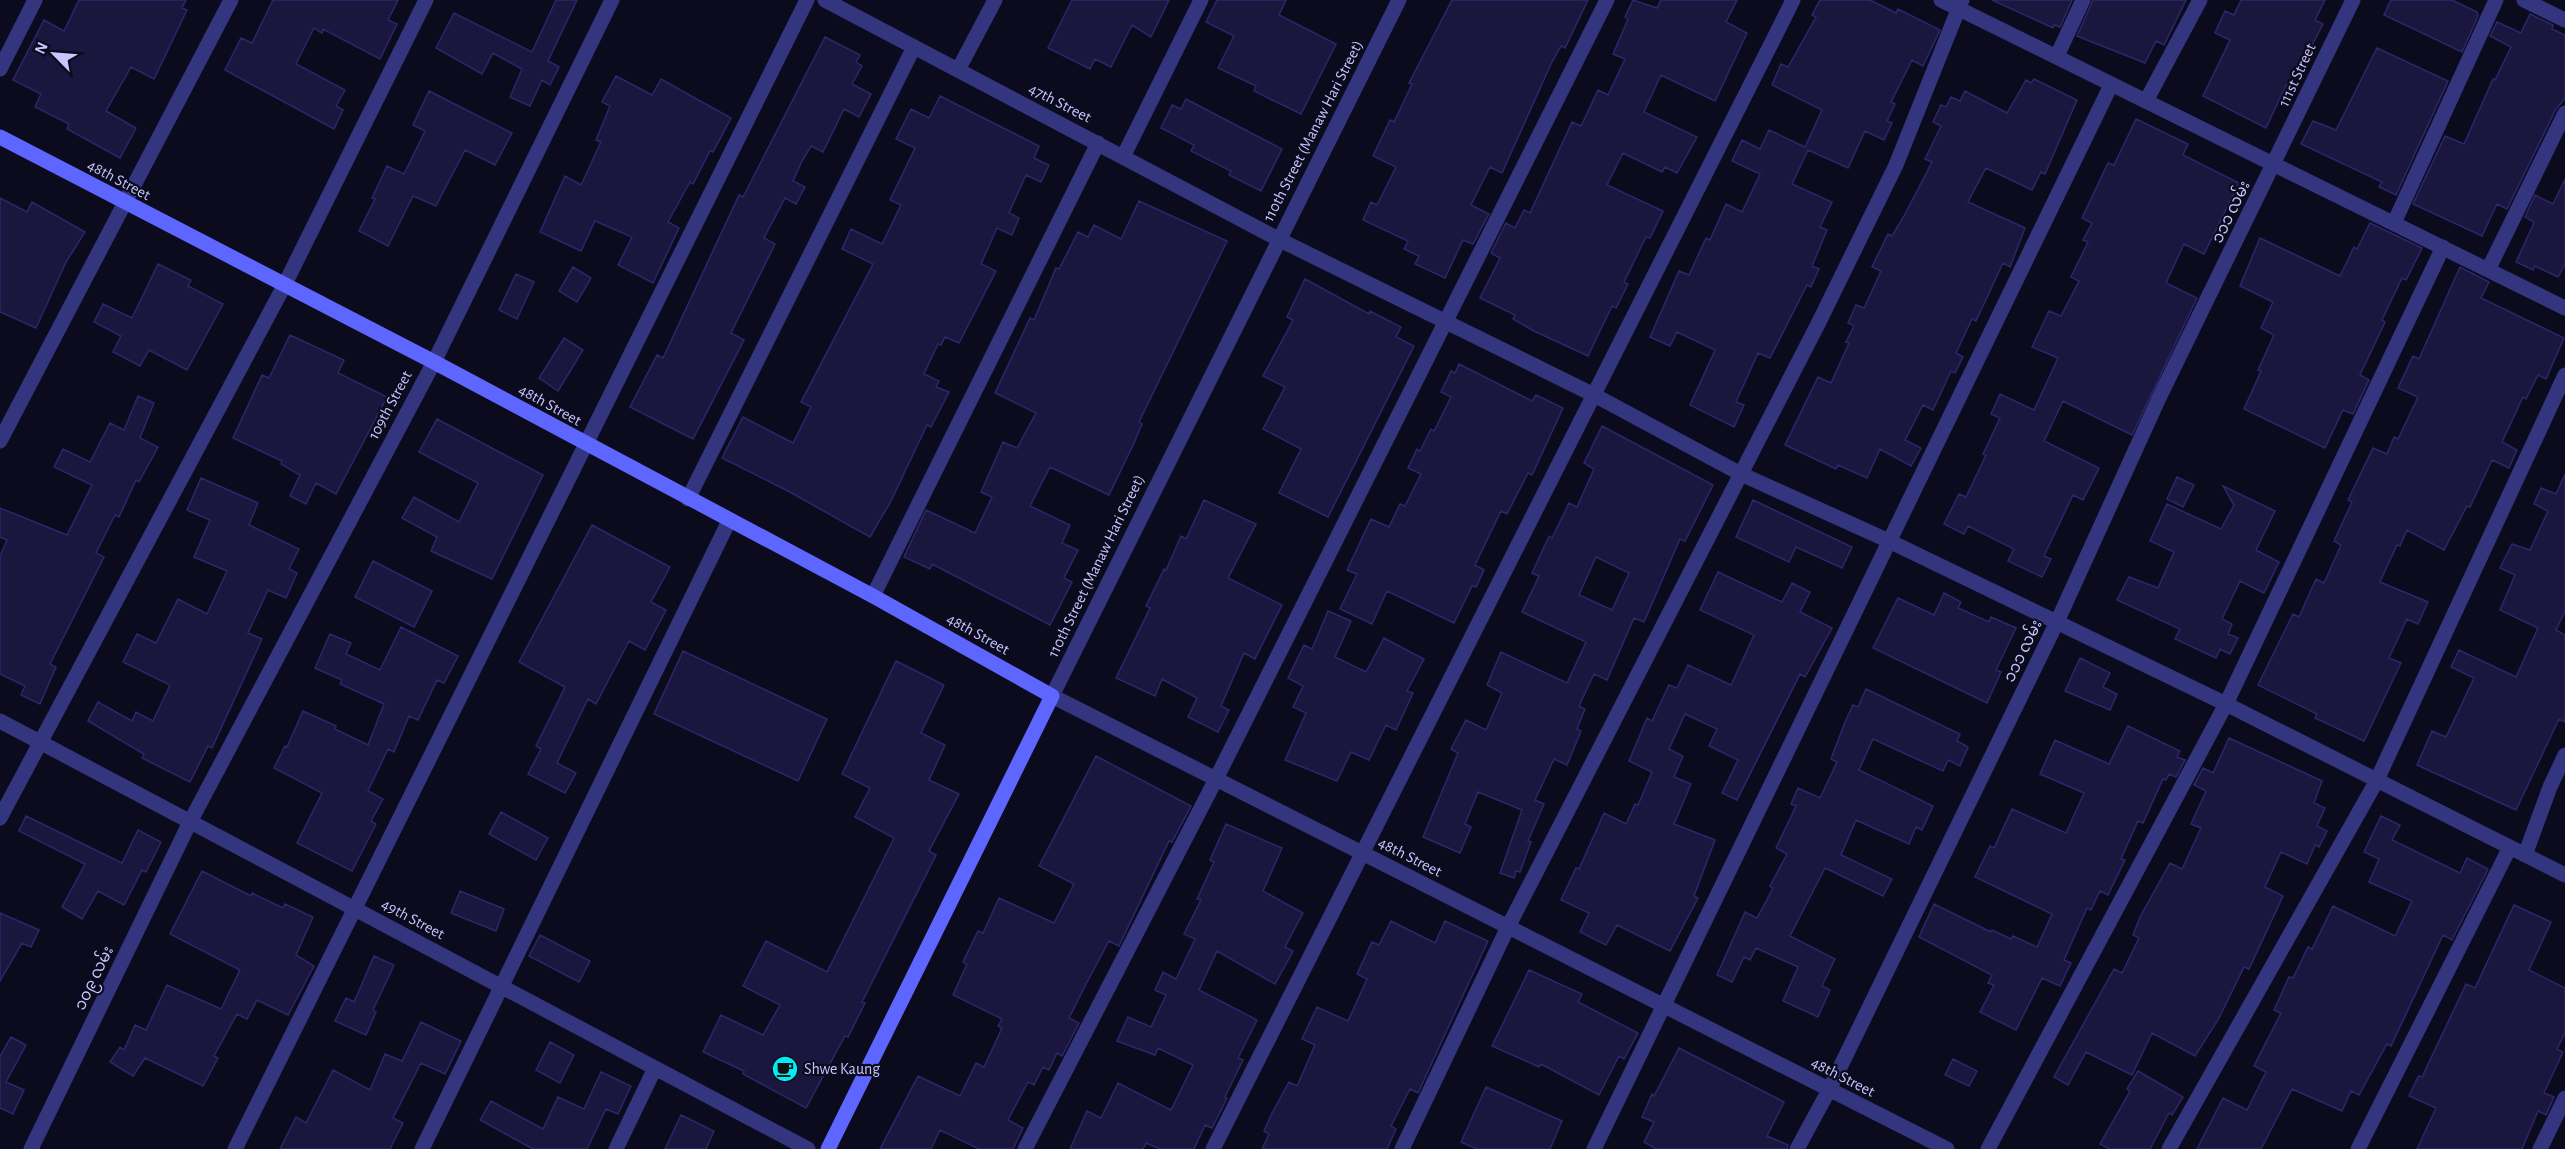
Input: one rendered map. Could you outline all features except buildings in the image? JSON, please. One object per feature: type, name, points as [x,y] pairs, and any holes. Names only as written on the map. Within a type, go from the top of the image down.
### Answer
[{"type":"main road","name":"48th Street","points":[[0,137],[434,362],[585,445],[873,596],[1052,696]]},
{"type":"main road","name":"110th Street (Manaw Hari Street)","points":[[828,1149],[1052,696]]},
{"type":"street","points":[[0,69],[35,0]]},
{"type":"street","points":[[0,441],[231,0]]},
{"type":"street","points":[[0,818],[284,286],[426,0]]},
{"type":"street","name":"109th Street","points":[[190,822],[434,362],[612,0]]},
{"type":"street","points":[[235,1149],[807,0]]},
{"type":"street","name":"47th Street","points":[[825,0],[1278,239],[1596,396],[1741,474],[1889,541],[2226,704],[2565,876]]},
{"type":"street","points":[[958,70],[995,0]]},
{"type":"street","points":[[1123,157],[1201,0]]},
{"type":"street","name":"110th Street (Manaw Hari Street)","points":[[1052,696],[1399,0]]},
{"type":"street","points":[[1025,1149],[1216,779],[1607,0]]},
{"type":"street","points":[[1213,1149],[1361,852],[1596,396],[1793,0]]},
{"type":"street","points":[[1941,0],[1960,4],[2111,85],[2565,308]]},
{"type":"street","points":[[2057,56],[2083,0]]},
{"type":"street","points":[[2146,101],[2200,0]]},
{"type":"street","name":"111st Street","points":[[2274,165],[2353,0]]},
{"type":"street","points":[[2394,223],[2496,0]]},
{"type":"street","points":[[2524,0],[2565,20]]},
{"type":"street","points":[[1402,1149],[1508,927],[1741,474],[1896,165],[1960,4]]},
{"type":"street","points":[[688,499],[914,47]]},
{"type":"street","points":[[1594,1149],[2111,85]]},
{"type":"street","points":[[2488,270],[2565,113]]},
{"type":"street","points":[[873,596],[1098,143]]},
{"type":"street","name":"၁၁၁ လမ်း","points":[[1797,1149],[1829,1090],[2056,622],[2159,398],[2274,165]]},
{"type":"street","points":[[1988,1149],[2226,704],[2443,247]]},
{"type":"street","points":[[2169,1149],[2376,782],[2565,375]]},
{"type":"street","points":[[422,1149],[729,521]]},
{"type":"street","name":"48th Street","points":[[1052,696],[1664,1008],[1947,1149]]},
{"type":"street","name":"49th Street","points":[[0,721],[808,1149]]},
{"type":"street","points":[[2525,855],[2550,787],[2565,755]]},
{"type":"street","name":"၁၀၉ လမ်း","points":[[31,1149],[190,822]]},
{"type":"street","points":[[2358,1149],[2510,847]]},
{"type":"street","points":[[616,1149],[655,1068]]},
{"type":"street","points":[[2540,1149],[2565,1098]]},
{"type":"place","name":"Shwe Kaung","points":[[785,1069]]}]
